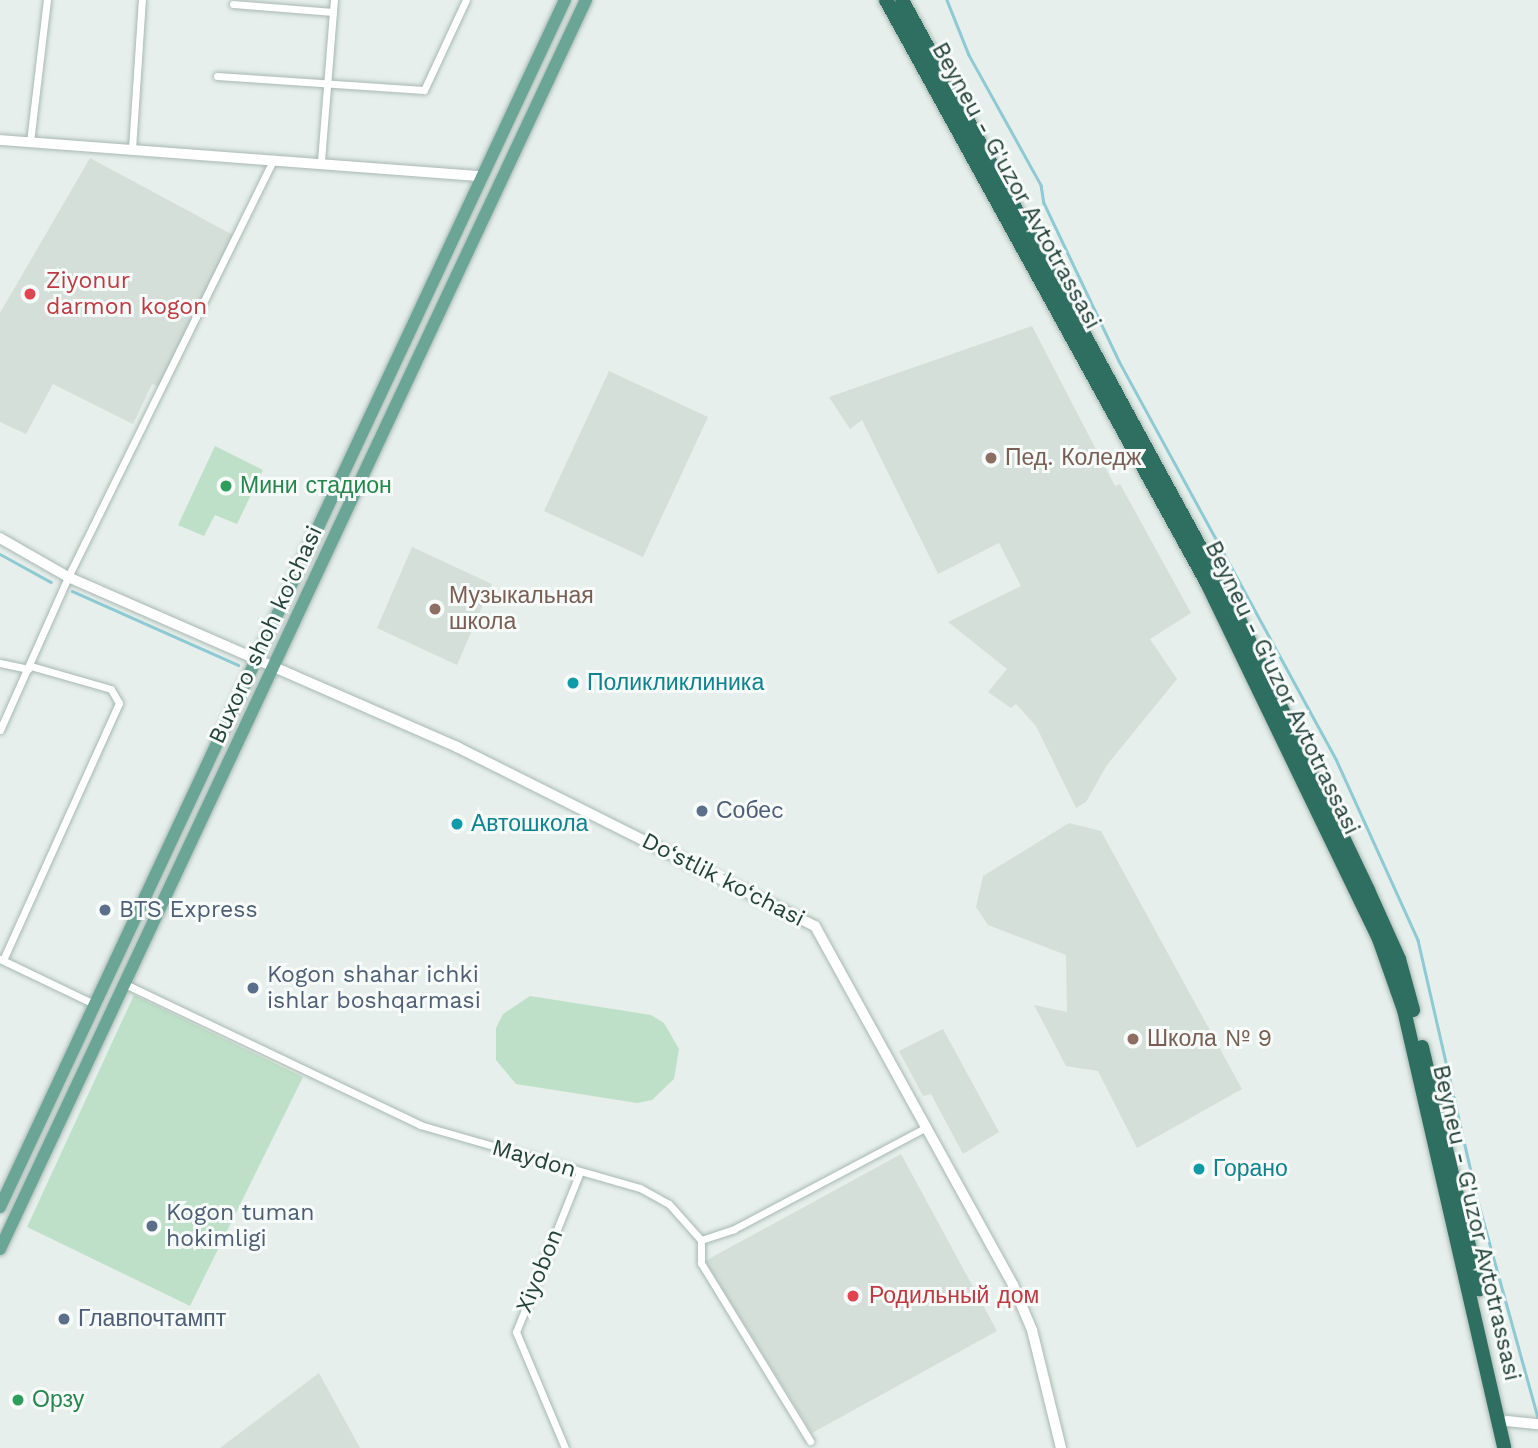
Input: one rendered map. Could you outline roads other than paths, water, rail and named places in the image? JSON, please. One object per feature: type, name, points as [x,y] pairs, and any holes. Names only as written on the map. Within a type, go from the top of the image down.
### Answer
[{"type":"highway","name":"Beyneu - G'uzor Avtotrassasi","points":[[886,0],[1207,583],[1379,939],[1404,1010],[1504,1448]]},
{"type":"highway","name":"Beyneu - G'uzor Avtotrassasi","points":[[902,0],[1198,537],[1399,959],[1459,1198],[1513,1448]]},
{"type":"main road","name":"Buxoro shoh ko'chasi","points":[[0,1207],[565,0]]},
{"type":"main road","name":"Buxoro shoh ko'chasi","points":[[0,1247],[586,0]]},
{"type":"main road","points":[[108,976],[125,984]]},
{"type":"street","points":[[30,142],[47,0]]},
{"type":"street","points":[[132,149],[142,0]]},
{"type":"street","points":[[321,161],[334,0]]},
{"type":"street","points":[[216,76],[424,90],[466,0]]},
{"type":"street","points":[[233,4],[333,12]]},
{"type":"street","points":[[0,140],[321,161],[483,176]]},
{"type":"street","points":[[0,730],[68,577],[274,159]]},
{"type":"street","name":"Do‘stlik ko‘chasi","points":[[0,538],[68,577],[457,747],[815,926],[928,1127],[1032,1330],[1060,1448]]},
{"type":"street","points":[[0,663],[29,667],[111,690],[119,703],[2,960],[94,1004]]},
{"type":"street","name":"Maydon","points":[[125,984],[420,1125],[640,1188],[669,1203],[701,1240]]},
{"type":"street","points":[[810,1441],[701,1263],[701,1240],[734,1229],[928,1127]]},
{"type":"street","name":"Xiyobon","points":[[565,1448],[516,1332],[580,1172]]},
{"type":"street","points":[[1507,1421],[1533,1424]]},
{"type":"waterway","points":[[947,0],[969,55],[1041,185],[1044,203],[1119,361],[1336,759],[1418,940],[1476,1194],[1538,1418]]},
{"type":"waterway","points":[[0,554],[51,582]]},
{"type":"waterway","points":[[72,591],[238,665]]},
{"type":"place","name":"Ziyonur darmon kogon","points":[[30,294]]},
{"type":"place","name":"Пед. Коледж","points":[[991,458]]},
{"type":"place","name":"Мини стадион","points":[[226,486]]},
{"type":"place","name":"Музыкальная школа","points":[[435,609]]},
{"type":"place","name":"Поликликлиника","points":[[573,683]]},
{"type":"place","name":"Собеc","points":[[702,811]]},
{"type":"place","name":"Автошкола","points":[[457,824]]},
{"type":"place","name":"BTS Express","points":[[105,910]]},
{"type":"place","name":"Kogon shahar ichki ishlar boshqarmasi","points":[[253,988]]},
{"type":"place","name":"Школа № 9","points":[[1133,1039]]},
{"type":"place","name":"Горано","points":[[1199,1169]]},
{"type":"place","name":"Kogon tuman hokimligi","points":[[152,1226]]},
{"type":"place","name":"Родильный дом","points":[[853,1296]]},
{"type":"place","name":"Главпочтампт","points":[[64,1319]]},
{"type":"place","name":"Орзу","points":[[18,1400]]}]
